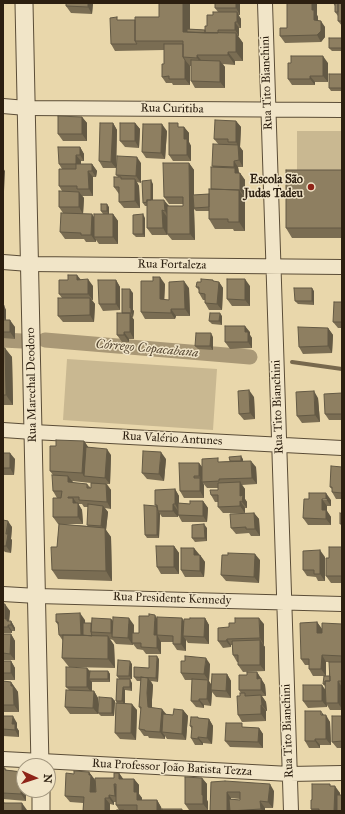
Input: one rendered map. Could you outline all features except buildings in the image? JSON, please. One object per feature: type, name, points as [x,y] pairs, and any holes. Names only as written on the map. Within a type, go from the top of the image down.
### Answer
[{"type":"street","name":"Rua Marechal Deodoro","points":[[24,3],[40,758]]},
{"type":"street","name":"Rua Tito Bianchini","points":[[264,3],[291,811]]},
{"type":"street","name":"Rua Curitiba","points":[[3,106],[26,108],[342,110]]},
{"type":"street","name":"Rua Fortaleza","points":[[3,262],[29,264],[342,267]]},
{"type":"street","name":"Rua Valério Antunes","points":[[3,430],[342,448]]},
{"type":"street","name":"Rua Presidente Kennedy","points":[[3,594],[342,604]]},
{"type":"street","name":"Rua Professor João Batista Tezza","points":[[3,759],[16,761]]},
{"type":"street","name":"Rua Professor João Batista Tezza","points":[[56,765],[290,774],[342,773]]},
{"type":"street","points":[[41,798],[42,811]]},
{"type":"shaded area","points":[[297,131],[342,131],[342,172],[297,172]]},
{"type":"shaded area","points":[[67,359],[217,369],[213,430],[63,420]]},
{"type":"waterway","name":"Córrego Copacabana","points":[[3,340],[22,341]]},
{"type":"waterway","name":"Córrego Copacabana","points":[[45,340],[250,357]]},
{"type":"waterway","name":"Córrego Copacabana","points":[[292,362],[342,369]]},
{"type":"place","name":"Escola São Judas Tadeu","points":[[311,187]]}]
